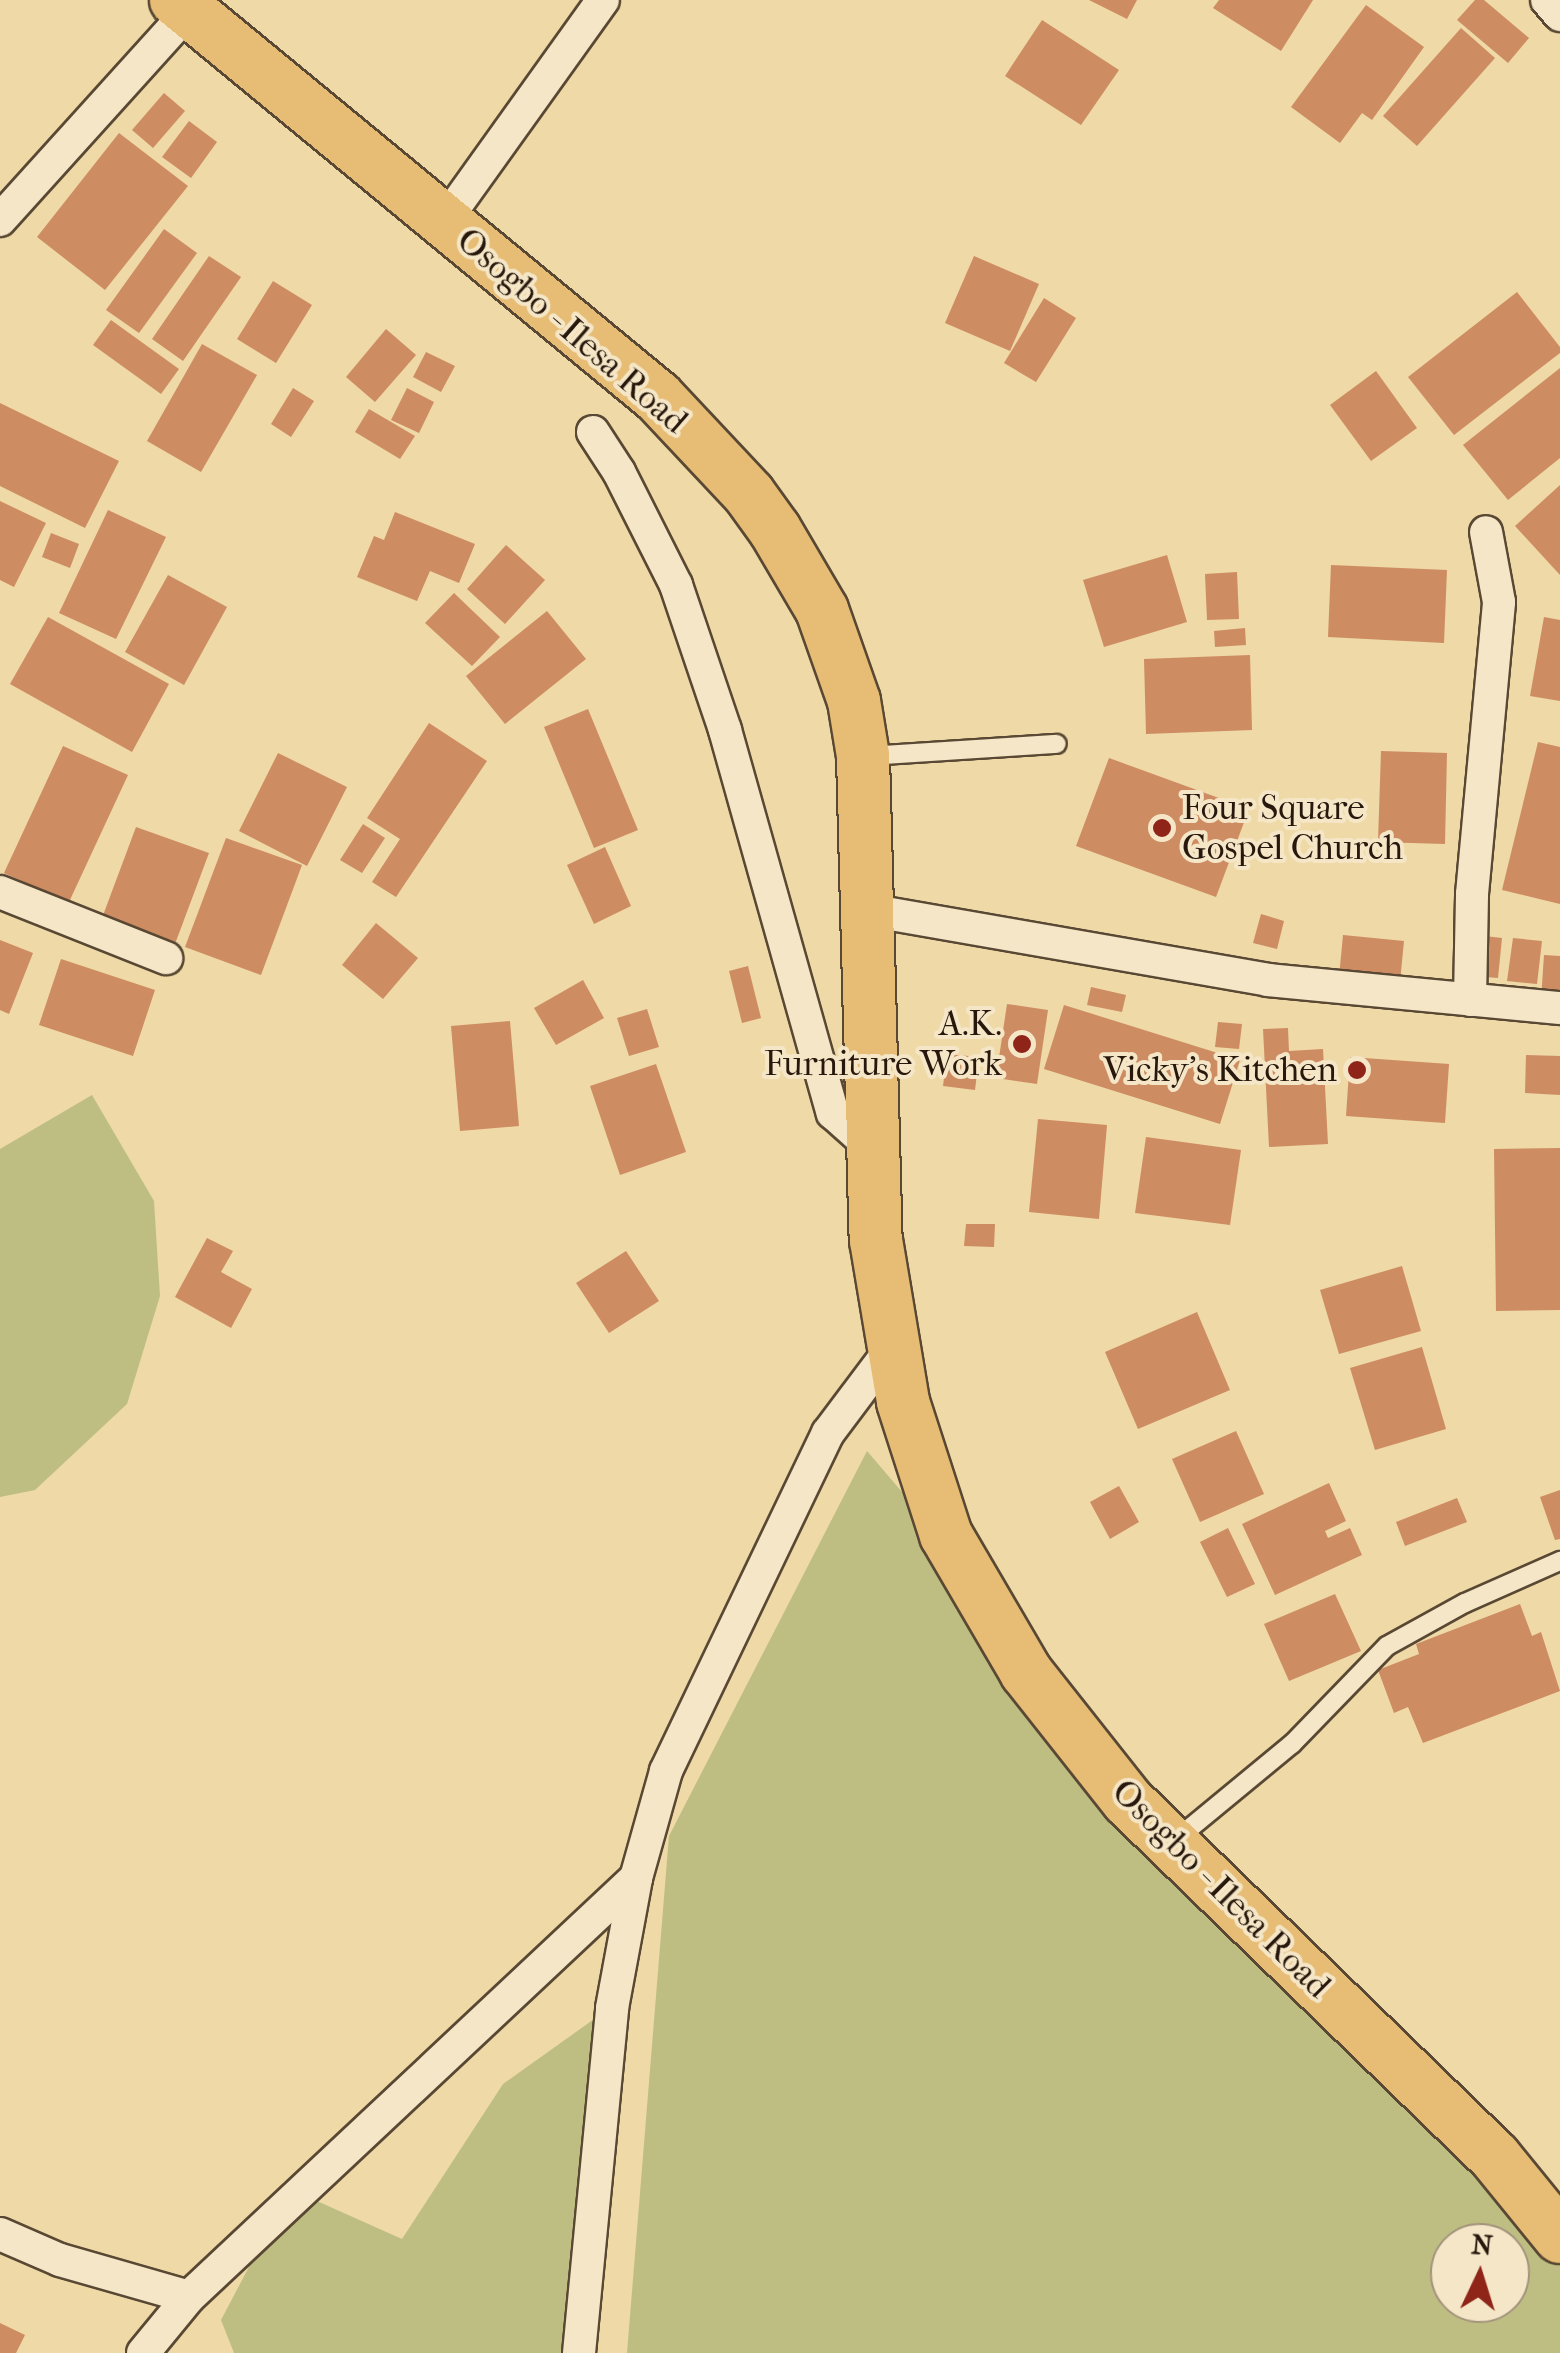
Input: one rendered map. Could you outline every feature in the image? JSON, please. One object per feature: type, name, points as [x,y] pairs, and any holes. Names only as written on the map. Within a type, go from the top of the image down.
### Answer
[{"type":"main road","name":"Osogbo - Ilesa Road","points":[[182,6],[658,398],[749,494],[822,610],[854,701],[863,756],[871,1147],[891,1349],[928,1486],[946,1535],[1026,1672],[1128,1801],[1169,1846],[1495,2156],[1560,2237]]},
{"type":"street","points":[[444,222],[603,0]]},
{"type":"street","points":[[1547,0],[1560,15]]},
{"type":"street","points":[[0,220],[182,6]]},
{"type":"street","points":[[593,432],[619,472],[676,584],[724,730],[834,1113],[871,1147]]},
{"type":"street","points":[[1470,1000],[1472,894],[1498,602],[1486,532]]},
{"type":"street","points":[[0,892],[166,958]]},
{"type":"street","points":[[868,910],[1268,980],[1560,1008]]},
{"type":"street","points":[[579,2353],[612,2008],[636,1878],[666,1771],[828,1434],[891,1349]]},
{"type":"street","points":[[143,2353],[189,2297],[636,1878]]},
{"type":"street","points":[[0,2234],[60,2260],[189,2297]]},
{"type":"lane","points":[[863,756],[1057,744]]},
{"type":"lane","points":[[1169,1846],[1292,1744],[1387,1646],[1466,1602],[1560,1561]]},
{"type":"green space","points":[[92,1095],[154,1201],[160,1296],[127,1404],[35,1490],[0,1497],[0,1149]]},
{"type":"green space","points":[[867,1451],[1527,2223],[1430,2223],[1430,2323],[1530,2323],[1530,2226],[1560,2261],[1560,2353],[627,2353],[669,1836]]},
{"type":"green space","points":[[611,2007],[579,2353],[234,2353],[221,2320],[290,2189],[402,2239],[503,2084]]},
{"type":"building","points":[[1089,0],[1137,0],[1127,19]]},
{"type":"building","points":[[1219,0],[1313,0],[1281,51],[1213,8]]},
{"type":"building","points":[[1475,0],[1484,0],[1529,38],[1508,63],[1457,20]]},
{"type":"building","points":[[1366,5],[1424,47],[1372,120],[1362,113],[1340,143],[1291,107]]},
{"type":"building","points":[[1042,20],[1119,70],[1081,125],[1005,76]]},
{"type":"building","points":[[1461,28],[1495,58],[1417,146],[1383,116]]},
{"type":"building","points":[[164,93],[185,111],[153,148],[132,130]]},
{"type":"building","points":[[189,121],[217,142],[191,178],[162,157]]},
{"type":"building","points":[[119,133],[188,186],[105,290],[37,237]]},
{"type":"building","points":[[164,229],[197,253],[139,333],[106,310]]},
{"type":"building","points":[[209,256],[241,277],[183,361],[152,339]]},
{"type":"building","points":[[974,256],[1039,284],[1010,351],[945,323]]},
{"type":"building","points":[[273,281],[312,305],[276,363],[237,339]]},
{"type":"building","points":[[1517,292],[1560,347],[1560,353],[1454,435],[1408,377]]},
{"type":"building","points":[[1044,298],[1076,318],[1036,382],[1004,363]]},
{"type":"building","points":[[111,320],[179,369],[161,394],[93,345]]},
{"type":"building","points":[[386,329],[416,355],[375,402],[346,377]]},
{"type":"building","points":[[202,344],[257,375],[201,472],[147,441]]},
{"type":"building","points":[[426,352],[455,366],[441,392],[413,377]]},
{"type":"building","points":[[1560,368],[1560,458],[1508,500],[1463,445]]},
{"type":"building","points":[[1376,371],[1417,428],[1371,461],[1330,405]]},
{"type":"building","points":[[293,388],[314,401],[291,437],[271,424]]},
{"type":"building","points":[[407,388],[434,402],[419,433],[391,420]]},
{"type":"building","points":[[0,403],[119,461],[85,528],[0,486]]},
{"type":"building","points":[[369,409],[415,436],[400,459],[355,432]]},
{"type":"building","points":[[1560,485],[1560,575],[1515,526]]},
{"type":"building","points":[[0,501],[46,523],[14,587],[0,580]]},
{"type":"building","points":[[108,510],[166,537],[116,639],[59,613]]},
{"type":"building","points":[[395,512],[475,544],[459,583],[430,571],[417,601],[357,577],[374,536],[384,540]]},
{"type":"building","points":[[51,533],[79,544],[70,568],[42,557]]},
{"type":"building","points":[[506,545],[545,580],[505,624],[467,589]]},
{"type":"building","points":[[1167,555],[1187,622],[1104,647],[1083,580]]},
{"type":"building","points":[[1331,565],[1447,570],[1444,643],[1328,637]]},
{"type":"building","points":[[1237,572],[1239,619],[1207,620],[1205,574]]},
{"type":"building","points":[[168,575],[227,607],[184,685],[125,652]]},
{"type":"building","points":[[454,593],[500,637],[472,666],[425,623]]},
{"type":"building","points":[[547,611],[586,659],[505,724],[466,676]]},
{"type":"building","points":[[48,617],[169,684],[132,752],[10,684]]},
{"type":"building","points":[[1544,617],[1560,620],[1560,701],[1530,696]]},
{"type":"building","points":[[1245,628],[1246,645],[1215,647],[1214,631]]},
{"type":"building","points":[[1250,655],[1252,730],[1146,734],[1144,659]]},
{"type":"building","points":[[588,709],[638,830],[594,848],[544,727]]},
{"type":"building","points":[[429,723],[487,761],[396,897],[372,882],[400,839],[367,818]]},
{"type":"building","points":[[1538,742],[1560,747],[1560,904],[1502,890]]},
{"type":"building","points":[[63,746],[128,775],[69,902],[4,873]]},
{"type":"building","points":[[1381,751],[1447,753],[1445,844],[1378,842]]},
{"type":"building","points":[[278,753],[347,787],[307,866],[239,831]]},
{"type":"building","name":"Four Square Gospel Church","points":[[1109,758],[1249,809],[1216,897],[1076,846]]},
{"type":"building","points":[[363,824],[385,838],[362,873],[340,860]]},
{"type":"building","points":[[136,827],[209,853],[175,944],[102,918]]},
{"type":"building","points":[[226,838],[302,865],[261,975],[185,947]]},
{"type":"building","points":[[605,847],[631,906],[594,924],[567,865]]},
{"type":"building","points":[[1261,914],[1284,921],[1277,949],[1253,943]]},
{"type":"building","points":[[376,923],[418,958],[383,999],[342,965]]},
{"type":"building","points":[[1343,935],[1404,941],[1400,982],[1339,977]]},
{"type":"building","points":[[1476,935],[1502,938],[1498,978],[1472,976]]},
{"type":"building","points":[[1513,938],[1542,941],[1537,984],[1507,981]]},
{"type":"building","points":[[0,940],[33,953],[9,1014],[0,1010]]},
{"type":"building","points":[[1544,955],[1560,956],[1560,1002],[1541,1000]]},
{"type":"building","points":[[61,959],[155,990],[133,1056],[39,1025]]},
{"type":"building","points":[[748,966],[761,1018],[742,1023],[729,971]]},
{"type":"building","points":[[583,980],[604,1018],[556,1045],[534,1008]]},
{"type":"building","points":[[1091,987],[1126,995],[1122,1012],[1087,1005]]},
{"type":"building","name":"A.K. Furniture Work","points":[[1007,1004],[1048,1010],[1037,1084],[996,1078]]},
{"type":"building","points":[[1064,1005],[1240,1060],[1220,1124],[1044,1069]]},
{"type":"building","points":[[647,1009],[659,1047],[629,1056],[617,1018]]},
{"type":"building","points":[[510,1021],[519,1126],[460,1131],[451,1026]]},
{"type":"building","points":[[1218,1022],[1242,1024],[1239,1049],[1215,1047]]},
{"type":"building","points":[[1288,1028],[1289,1051],[1323,1049],[1328,1144],[1269,1147],[1263,1029]]},
{"type":"building","points":[[947,1054],[979,1057],[975,1090],[943,1086]]},
{"type":"building","points":[[1526,1055],[1560,1056],[1560,1095],[1525,1093]]},
{"type":"building","points":[[1350,1057],[1449,1064],[1445,1123],[1346,1116]]},
{"type":"building","points":[[656,1064],[686,1152],[620,1175],[590,1086]]},
{"type":"building","points":[[1038,1119],[1107,1125],[1099,1219],[1029,1212]]},
{"type":"building","points":[[1146,1137],[1241,1150],[1230,1225],[1135,1213]]},
{"type":"building","points":[[1560,1148],[1560,1310],[1496,1311],[1494,1149]]},
{"type":"building","points":[[966,1224],[995,1224],[994,1247],[964,1246]]},
{"type":"building","points":[[207,1238],[233,1251],[221,1272],[252,1289],[231,1328],[175,1297]]},
{"type":"building","points":[[626,1251],[659,1301],[609,1333],[576,1283]]},
{"type":"building","points":[[1402,1266],[1421,1331],[1339,1354],[1320,1290]]},
{"type":"building","points":[[1197,1312],[1230,1390],[1138,1429],[1105,1352]]},
{"type":"building","points":[[1422,1347],[1446,1429],[1375,1450],[1350,1368]]},
{"type":"building","points":[[1236,1431],[1264,1494],[1200,1522],[1172,1459]]},
{"type":"building","points":[[1329,1483],[1346,1521],[1325,1531],[1328,1538],[1350,1528],[1362,1555],[1275,1595],[1242,1524]]},
{"type":"building","points":[[1119,1486],[1139,1522],[1110,1539],[1090,1502]]},
{"type":"building","points":[[1560,1490],[1560,1539],[1555,1540],[1540,1497]]},
{"type":"building","points":[[1457,1498],[1467,1522],[1405,1546],[1396,1522]]},
{"type":"building","points":[[1228,1528],[1255,1584],[1227,1597],[1200,1542]]},
{"type":"building","points":[[1335,1594],[1361,1651],[1289,1681],[1264,1624]]},
{"type":"building","points":[[1520,1604],[1532,1636],[1541,1632],[1560,1691],[1423,1743],[1408,1707],[1394,1713],[1378,1670],[1419,1654],[1416,1644]]},
{"type":"building","points":[[0,2323],[25,2335],[16,2353],[0,2353]]},
{"type":"place","name":"Four Square Gospel Church","points":[[1162,828]]},
{"type":"place","name":"A.K. Furniture Work","points":[[1022,1044]]},
{"type":"place","name":"Vicky's Kitchen","points":[[1357,1070]]}]
